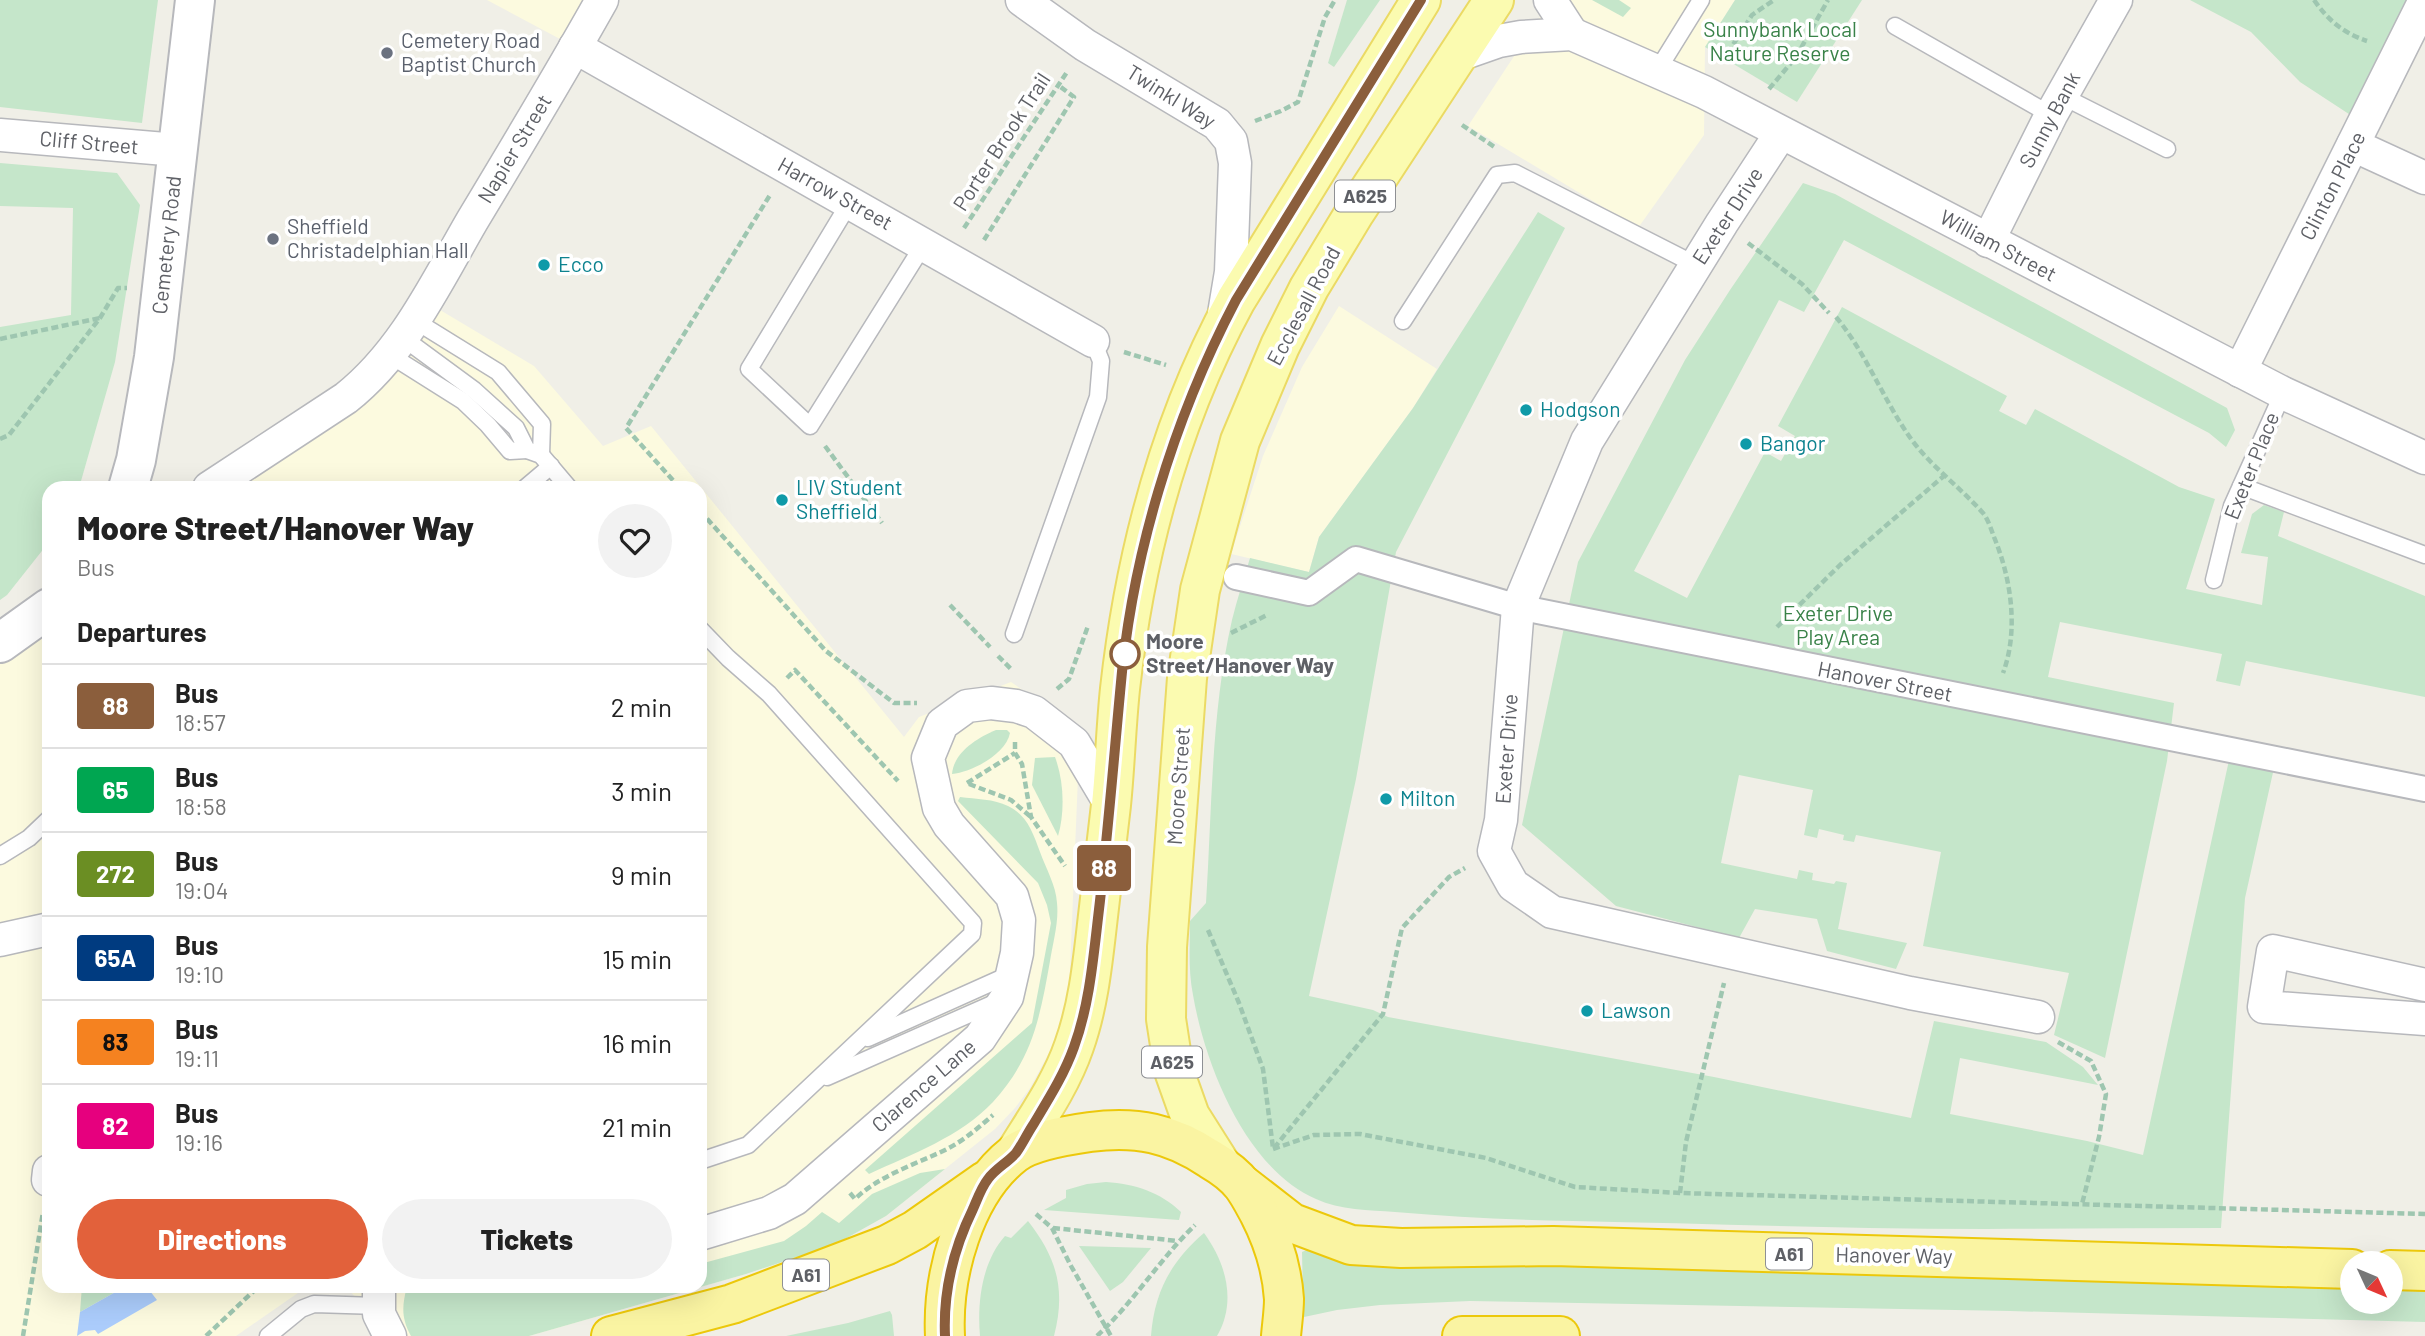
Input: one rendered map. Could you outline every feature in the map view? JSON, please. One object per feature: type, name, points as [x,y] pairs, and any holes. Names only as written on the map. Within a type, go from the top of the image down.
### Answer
[{"type":"highway","name":"Moore Street","points":[[946,1336],[944,1312],[951,1263],[963,1228],[987,1180],[1016,1153],[1060,1136],[1111,1129],[1137,1130],[1187,1144],[1232,1175],[1269,1232],[1280,1270],[1284,1301],[1280,1336]]},
{"type":"highway","name":"Hanover Way","points":[[1232,1175],[1292,1223],[1351,1245],[1401,1248],[1553,1246],[2340,1269]]},
{"type":"highway","name":"A61","points":[[611,1336],[732,1304],[887,1245],[915,1230],[987,1180]]},
{"type":"highway","points":[[2403,1271],[2425,1272]]},
{"type":"highway","points":[[1462,1336],[1560,1336]]},
{"type":"main road","name":"A625","points":[[1200,377],[1222,326],[1257,263],[1420,0]]},
{"type":"main road","name":"Ecclesall Road","points":[[1255,403],[1309,288],[1354,212],[1494,0]]},
{"type":"main road","name":"Moore Street","points":[[1016,1153],[1052,1094],[1074,1047],[1083,1015],[1090,981],[1111,805],[1120,689],[1133,605],[1147,537],[1174,439],[1200,377]]},
{"type":"main road","name":"Moore Street","points":[[1232,1175],[1189,1116],[1174,1071],[1166,1019],[1167,947],[1187,678],[1200,590],[1240,441],[1255,403]]},
{"type":"street","name":"Cemetery Road","points":[[130,481],[136,460],[164,286],[195,0]]},
{"type":"street","name":"Napier Street","points":[[220,481],[346,398],[367,381],[402,337],[602,0]]},
{"type":"street","points":[[1550,0],[1572,34]]},
{"type":"street","name":"Sunny Bank","points":[[1988,241],[2056,106],[2116,0]]},
{"type":"street","name":"Clinton Place","points":[[2240,372],[2425,0]]},
{"type":"street","name":"Twinkl Way","points":[[1040,5],[1085,45],[1216,124],[1231,141],[1236,163],[1231,272],[1222,326]]},
{"type":"street","name":"William Street","points":[[1459,55],[1499,41],[1572,34],[1704,92],[2240,372],[2425,458]]},
{"type":"street","name":"Harrow Street","points":[[575,47],[1093,341]]},
{"type":"street","name":"Exeter Drive","points":[[1494,851],[1501,820],[1518,607],[1587,441],[1781,133]]},
{"type":"street","name":"Cliff Street","points":[[0,135],[177,150]]},
{"type":"street","points":[[2353,145],[2425,178]]},
{"type":"street","name":"Hanover Street","points":[[1309,593],[1356,559],[1518,607],[2425,789]]},
{"type":"street","points":[[1236,577],[1309,593]]},
{"type":"street","points":[[0,643],[42,612]]},
{"type":"street","name":"Clarence Lane","points":[[707,1232],[769,1213],[795,1199],[980,1038],[1010,985],[1017,953],[1019,920],[1012,896],[949,825],[934,795],[928,758],[942,724],[967,706],[990,703],[1016,706],[1034,712],[1068,737],[1080,751],[1111,805]]},
{"type":"street","points":[[1494,851],[1513,886],[1552,912],[1910,993],[2038,1017]]},
{"type":"street","points":[[0,940],[42,931]]},
{"type":"street","points":[[2425,985],[2273,951],[2264,1007],[2425,1019]]},
{"type":"street","points":[[378,1296],[385,1329],[390,1336]]},
{"type":"lane","points":[[1657,71],[1701,0]]},
{"type":"lane","points":[[1895,26],[2056,106],[2167,149]]},
{"type":"lane","points":[[1403,321],[1497,176],[1515,173],[1696,265]]},
{"type":"lane","points":[[850,202],[749,369],[810,426],[935,250]]},
{"type":"lane","points":[[402,337],[488,425],[510,452],[540,457],[562,481]]},
{"type":"lane","points":[[402,337],[498,372],[542,424],[540,457],[528,481]]},
{"type":"lane","points":[[1014,634],[1098,397],[1101,361],[1093,341]]},
{"type":"lane","name":"Exeter Place","points":[[2214,580],[2232,506],[2283,393]]},
{"type":"lane","points":[[2241,486],[2425,555]]},
{"type":"lane","points":[[707,636],[769,694],[973,923],[972,934],[748,1145],[707,1159]]},
{"type":"lane","points":[[0,856],[29,838],[42,826]]},
{"type":"lane","points":[[856,1044],[1010,985]]},
{"type":"lane","points":[[817,1081],[1010,985]]},
{"type":"lane","points":[[268,1336],[301,1309],[314,1304],[378,1296]]},
{"type":"path","points":[[1281,111],[1298,102],[1325,17],[1335,0]]},
{"type":"path","points":[[1704,92],[1752,15],[1774,0]]},
{"type":"path","points":[[1752,117],[1776,79],[1796,57],[1828,0]]},
{"type":"path","points":[[2314,0],[2326,18],[2349,36],[2400,51]]},
{"type":"path","name":"Porter Brook Trail","points":[[935,250],[1085,45]]},
{"type":"path","points":[[998,215],[1074,97],[1058,85]]},
{"type":"path","points":[[1462,125],[1507,155],[1515,173]]},
{"type":"path","points":[[674,481],[626,428],[787,167]]},
{"type":"path","points":[[1722,223],[1802,284],[1829,313]]},
{"type":"path","points":[[0,439],[9,435],[100,318],[118,288],[164,286]]},
{"type":"path","points":[[1836,317],[1853,337],[1896,417],[1920,452],[1985,515],[2004,562],[2011,612],[2008,657],[1991,703]]},
{"type":"path","points":[[0,339],[100,318]]},
{"type":"path","points":[[1093,341],[1200,377]]},
{"type":"path","points":[[810,426],[882,523]]},
{"type":"path","points":[[1749,655],[1840,565],[1945,475]]},
{"type":"path","points":[[707,519],[826,651],[894,703],[920,703]]},
{"type":"path","points":[[1221,638],[1309,593]]},
{"type":"path","points":[[950,605],[1012,671],[1022,677]]},
{"type":"path","points":[[769,694],[796,670],[913,800],[966,783],[1015,753]]},
{"type":"path","points":[[1000,675],[1012,671]]},
{"type":"path","points":[[966,783],[1011,800],[1031,817]]},
{"type":"path","points":[[1273,1149],[1382,1014],[1402,928],[1449,877],[1494,851]]},
{"type":"path","points":[[1203,919],[1239,1003],[1263,1069],[1273,1149]]},
{"type":"path","points":[[1680,1193],[1686,1142],[1731,952]]},
{"type":"path","points":[[2038,1017],[2044,1034],[2091,1061],[2106,1094],[2099,1137],[2082,1204]]},
{"type":"path","points":[[1273,1149],[1314,1135],[1360,1134],[1486,1158],[1575,1187],[1680,1193],[2425,1214]]},
{"type":"path","points":[[23,1336],[42,1214]]},
{"type":"path","points":[[1037,1214],[1052,1228],[1111,1336]]},
{"type":"path","points":[[1097,1336],[1178,1241],[1195,1225]]},
{"type":"path","points":[[1052,1228],[1178,1241]]},
{"type":"path","points":[[206,1336],[252,1293]]},
{"type":"shaded area","points":[[487,0],[602,0],[575,47]]},
{"type":"shaded area","points":[[1551,0],[1735,0],[1705,47],[1704,135],[1638,228],[1468,126]]},
{"type":"shaded area","points":[[425,301],[534,366],[603,446],[651,426],[696,481],[220,481],[346,398]]},
{"type":"shaded area","points":[[1339,306],[1437,369],[1413,408],[1319,537],[1309,572],[1231,554],[1263,456],[1302,367]]},
{"type":"shaded area","points":[[707,495],[904,737],[919,717],[1011,682],[1080,729],[1069,993],[1060,1028],[1030,1088],[995,1129],[886,1216],[836,1244],[707,1285]]},
{"type":"shaded area","points":[[42,613],[42,1293],[298,1293],[236,1336],[0,1336],[0,643]]},
{"type":"shaded area","points":[[352,1293],[680,1293],[529,1336],[392,1336]]},
{"type":"green space","points":[[0,0],[158,0],[142,123],[0,107]]},
{"type":"green space","points":[[1347,0],[1380,0],[1334,67],[1328,63]]},
{"type":"green space","points":[[1592,0],[1619,0],[1631,8],[1623,17]]},
{"type":"green space","name":"Sunnybank Local Nature Reserve","points":[[1735,0],[1862,0],[1797,102],[1705,47]]},
{"type":"green space","points":[[2190,0],[2410,0],[2355,118],[2300,82],[2251,32]]},
{"type":"green space","points":[[0,163],[117,173],[140,205],[115,362],[81,481],[42,481],[42,551],[0,600],[0,327],[71,315],[73,208],[0,206]]},
{"type":"green space","name":"Exeter Drive Play Area","points":[[1803,183],[1835,194],[2227,408],[2235,430],[2226,447],[2209,433],[1844,240],[1804,312],[1779,300],[1634,571],[1687,598],[1765,452],[1781,461],[1795,436],[1778,426],[1842,307],[2007,396],[1999,411],[2026,425],[2035,409],[2179,487],[2215,499],[2186,589],[2262,605],[2268,557],[2241,553],[2252,514],[2264,505],[2284,512],[2278,536],[2425,596],[2425,697],[2246,661],[2240,686],[2216,681],[2222,654],[2060,622],[2048,677],[2174,703],[2167,761],[2105,1058],[2054,1035],[2069,973],[1923,946],[1941,852],[1856,835],[1854,842],[1843,840],[1844,835],[1819,829],[1817,838],[1804,835],[1813,790],[1739,775],[1721,863],[1797,879],[1799,870],[1813,873],[1812,880],[1834,884],[1836,881],[1847,883],[1838,929],[1907,943],[1896,969],[1827,951],[1817,919],[1755,909],[1739,938],[1616,906],[1522,825],[1578,562],[1685,360]]},
{"type":"green space","points":[[1538,212],[1565,228],[1396,552],[1356,779],[1309,996],[1373,1010],[1388,1017],[1714,1077],[1911,1118],[1934,1021],[2046,1042],[2083,1067],[2098,1085],[1960,1058],[1950,1114],[2143,1155],[2231,751],[2276,759],[2245,898],[2221,1228],[1869,1228],[1528,1220],[1365,1210],[1325,1203],[1291,1184],[1269,1164],[1249,1140],[1219,1082],[1199,1023],[1190,976],[1190,921],[1206,903],[1213,761],[1220,690],[1234,612],[1250,558],[1309,572],[1319,537],[1413,408]]},
{"type":"green space","points":[[996,730],[1007,730],[1010,733],[995,755],[969,770],[952,774],[962,753],[981,737]]},
{"type":"green space","points":[[1055,757],[1063,796],[1058,836],[1032,785],[1035,758]]},
{"type":"green space","points":[[960,797],[1003,804],[1020,814],[1035,838],[1053,883],[1057,910],[1055,932],[1038,1019],[1026,1053],[1007,1086],[980,1114],[951,1135],[869,1174],[865,1170],[1032,1023],[1051,923],[1047,905],[1038,883],[958,801]]},
{"type":"green space","points":[[945,1169],[886,1216],[836,1244],[707,1285],[707,1262],[784,1241],[822,1212],[839,1223],[872,1194],[920,1173]]},
{"type":"green space","points":[[1106,1182],[1137,1187],[1156,1194],[1181,1212],[1179,1220],[1044,1210],[1066,1198],[1066,1190]]},
{"type":"green space","points":[[1028,1221],[1046,1248],[1056,1275],[1059,1304],[1054,1336],[980,1336],[979,1310],[986,1270],[991,1258],[1005,1236],[1011,1238]]},
{"type":"green space","points":[[1204,1233],[1218,1257],[1226,1283],[1226,1310],[1217,1336],[1151,1336],[1156,1306],[1166,1279],[1182,1255]]},
{"type":"green space","points":[[1079,1246],[1151,1248],[1123,1282],[1110,1291]]},
{"type":"green space","points":[[1311,1248],[2340,1281],[2340,1314],[2403,1314],[2403,1281],[2425,1281],[2425,1322],[1470,1301],[1380,1305],[1304,1317],[1300,1310],[1303,1298],[1302,1252]]},
{"type":"green space","points":[[81,1293],[114,1293],[80,1312]]},
{"type":"green space","points":[[406,1293],[680,1293],[529,1336],[411,1336],[405,1323],[403,1306]]},
{"type":"green space","points":[[890,1311],[894,1336],[786,1336],[848,1323]]},
{"type":"water","points":[[114,1293],[152,1293],[157,1300],[98,1334],[95,1330],[85,1331],[77,1336],[80,1312]]},
{"type":"bus line","name":"88","points":[[945,1336],[944,1312],[951,1263],[963,1228],[987,1180],[1016,1153],[1052,1094],[1074,1047],[1083,1015],[1090,981],[1111,805],[1120,689],[1133,605],[1147,537],[1174,439],[1222,326],[1236,300],[1421,0]]},
{"type":"place","name":"Cemetery Road Baptist Church","points":[[387,53]]},
{"type":"place","name":"Sheffield Christadelphian Hall","points":[[273,239]]},
{"type":"place","name":"Ecco","points":[[544,265]]},
{"type":"place","name":"Hodgson","points":[[1526,410]]},
{"type":"place","name":"Bangor","points":[[1746,444]]},
{"type":"place","name":"LIV Student Sheffield","points":[[782,500]]},
{"type":"place","name":"Moore Street/Hanover Way","points":[[1125,654]]},
{"type":"place","name":"Milton","points":[[1386,799]]},
{"type":"place","name":"Lawson","points":[[1587,1011]]}]
